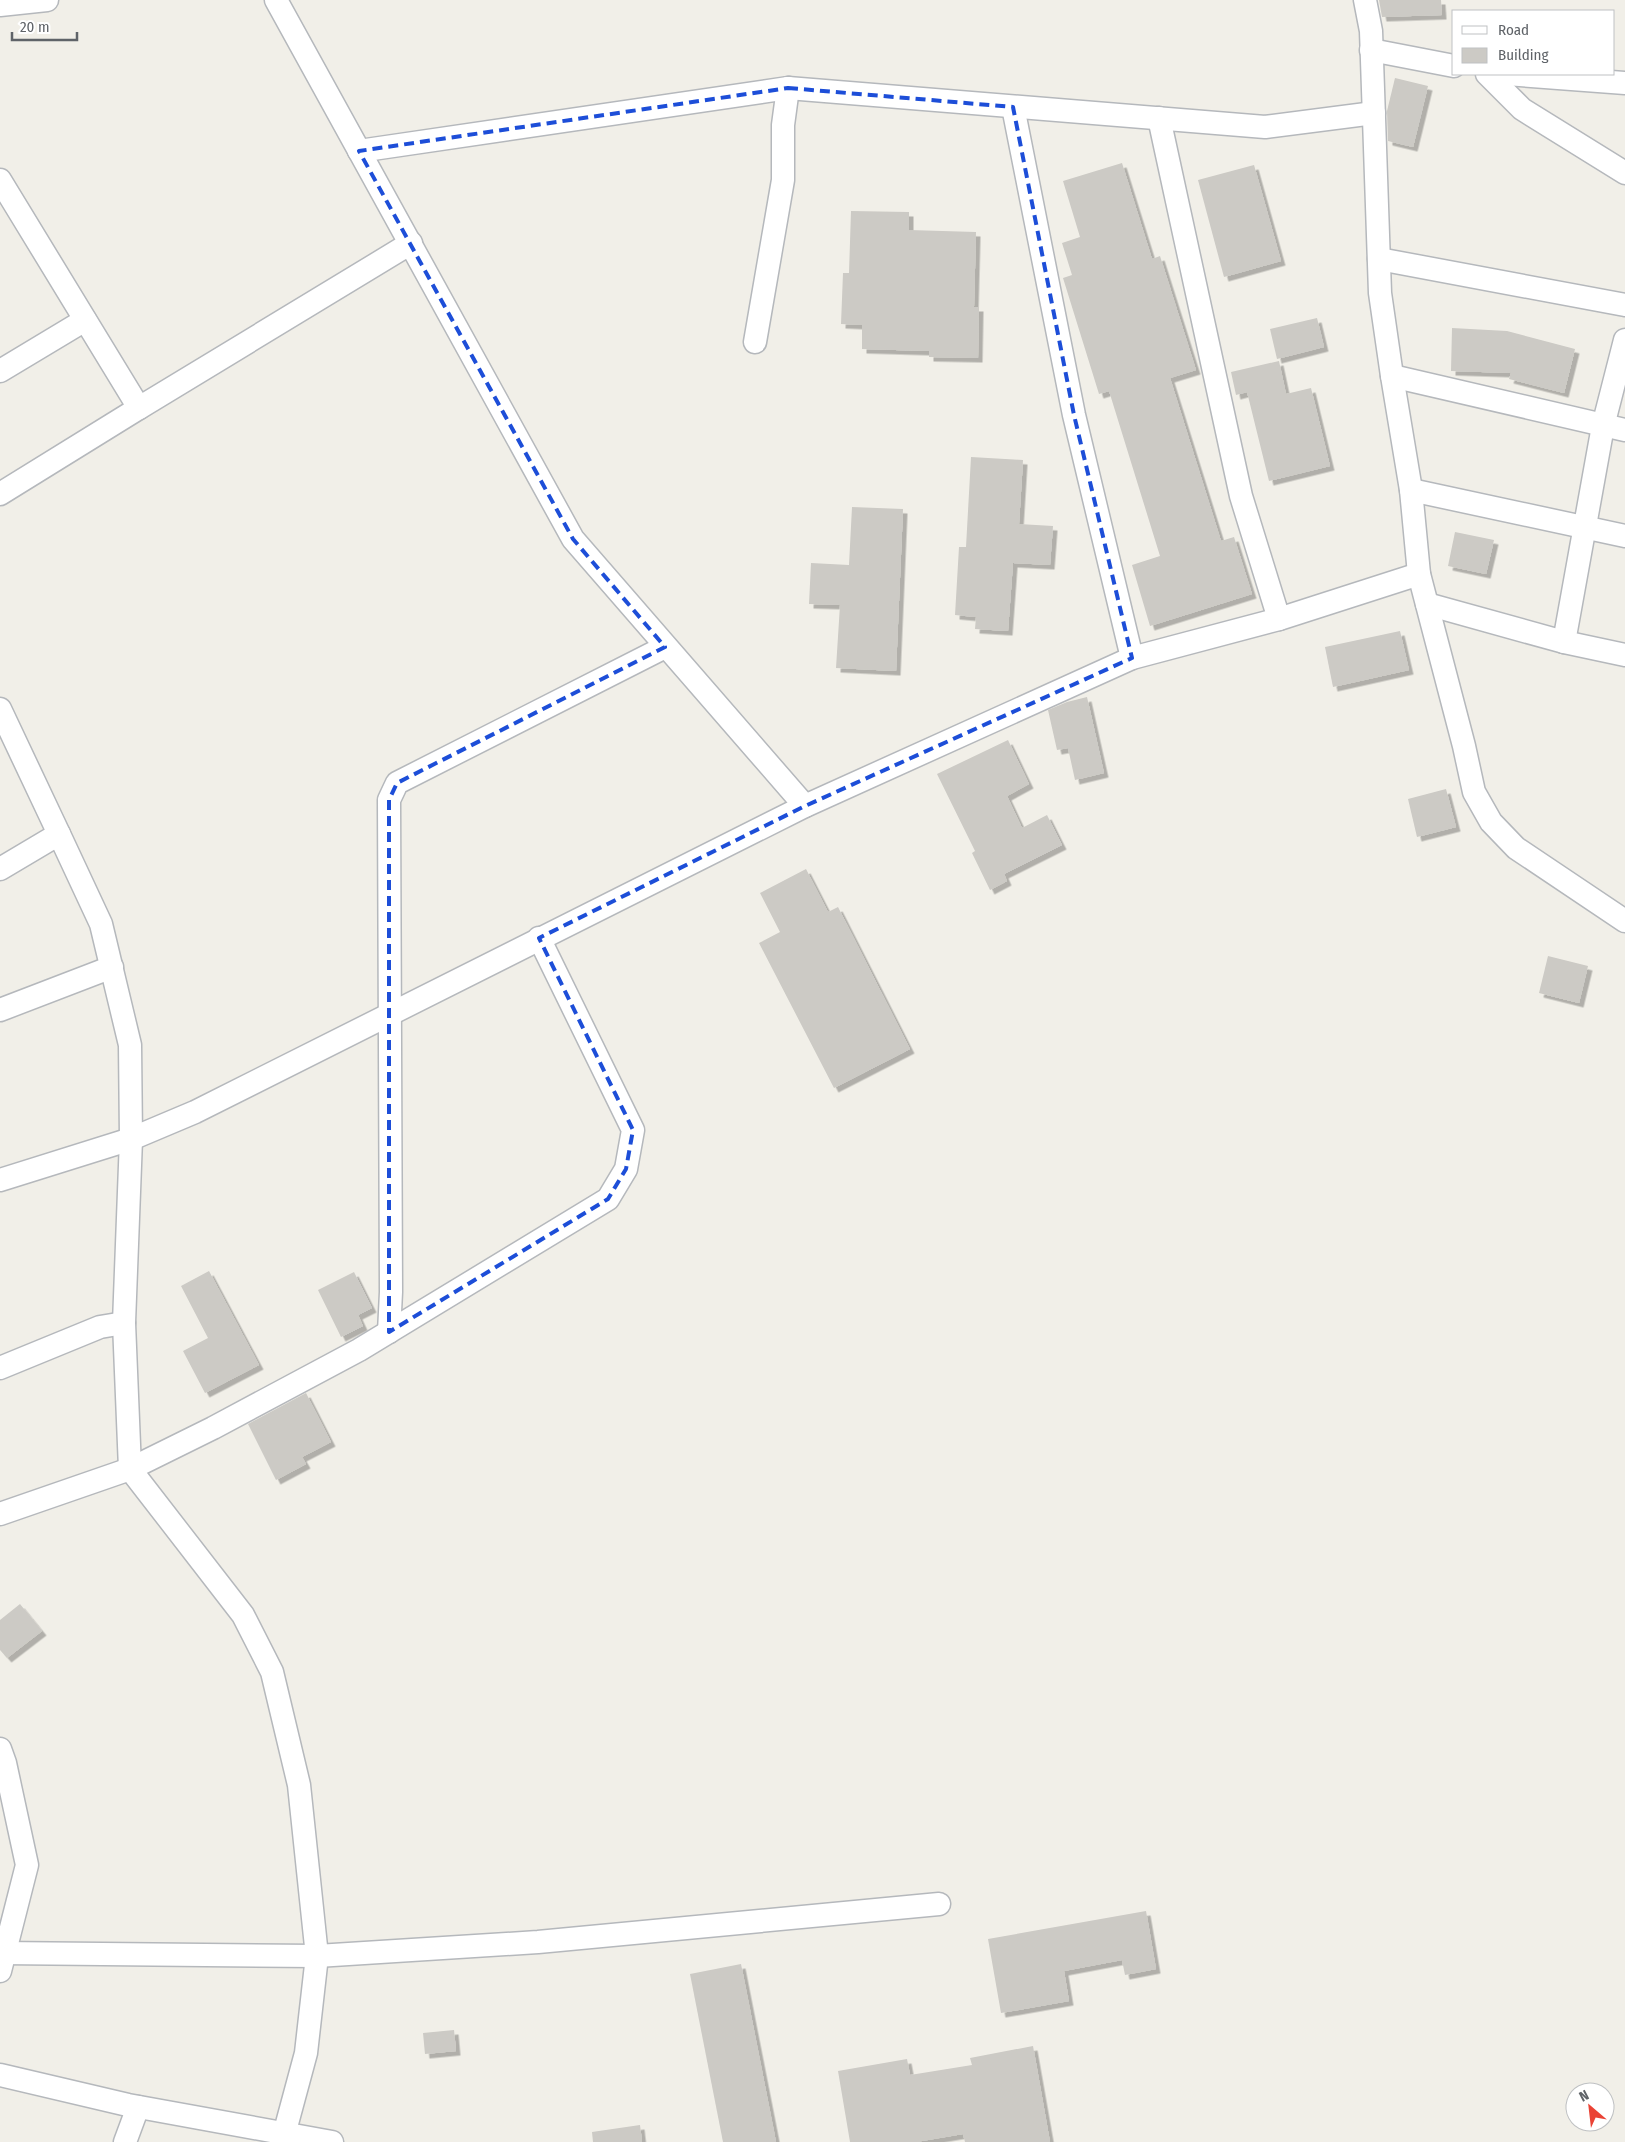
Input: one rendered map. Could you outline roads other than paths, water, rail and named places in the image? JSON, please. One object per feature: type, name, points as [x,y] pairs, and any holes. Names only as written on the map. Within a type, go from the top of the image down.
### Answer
[{"type":"street","points":[[0,5],[47,0]]},
{"type":"street","points":[[276,0],[573,538],[805,806]]},
{"type":"street","points":[[1366,0],[1372,50],[1380,293],[1411,490],[1419,574],[1464,746],[1474,792],[1491,822],[1516,848],[1625,921]]},
{"type":"street","points":[[1372,50],[1452,66]]},
{"type":"street","points":[[1488,75],[1522,108],[1625,173]]},
{"type":"street","points":[[1519,75],[1625,83]]},
{"type":"street","points":[[359,151],[788,88],[1265,127],[1374,113]]},
{"type":"street","points":[[755,342],[783,180],[783,125],[788,88]]},
{"type":"street","points":[[1013,106],[1074,415],[1132,658]]},
{"type":"street","points":[[1159,118],[1241,496],[1279,620]]},
{"type":"street","points":[[0,180],[139,408]]},
{"type":"street","points":[[0,494],[411,243]]},
{"type":"street","points":[[1379,259],[1625,305]]},
{"type":"street","points":[[0,371],[86,320]]},
{"type":"street","points":[[1564,642],[1603,426],[1625,340]]},
{"type":"street","points":[[1392,376],[1625,430]]},
{"type":"street","points":[[1411,490],[1625,536]]},
{"type":"street","points":[[0,1180],[131,1139],[195,1112],[805,806],[1132,658],[1279,620],[1419,574]]},
{"type":"street","points":[[1427,604],[1564,642],[1625,656]]},
{"type":"street","points":[[389,1332],[391,1292],[388,1015],[389,800],[397,783],[665,646]]},
{"type":"street","points":[[0,709],[101,924],[130,1045],[131,1139],[124,1323],[130,1469],[244,1615],[272,1672],[299,1784],[317,1956],[306,2053],[283,2137]]},
{"type":"street","points":[[0,869],[59,834]]},
{"type":"street","points":[[0,1514],[130,1469],[213,1428],[389,1332],[608,1199],[626,1169],[633,1130],[539,938]]},
{"type":"street","points":[[0,1010],[112,966]]},
{"type":"street","points":[[0,1368],[100,1327],[124,1323]]},
{"type":"street","points":[[0,1749],[5,1763],[27,1865],[2,1959],[317,1956],[538,1942],[939,1904]]},
{"type":"street","points":[[0,2075],[138,2107],[283,2137],[332,2142]]},
{"type":"street","points":[[125,2142],[138,2107]]}]
